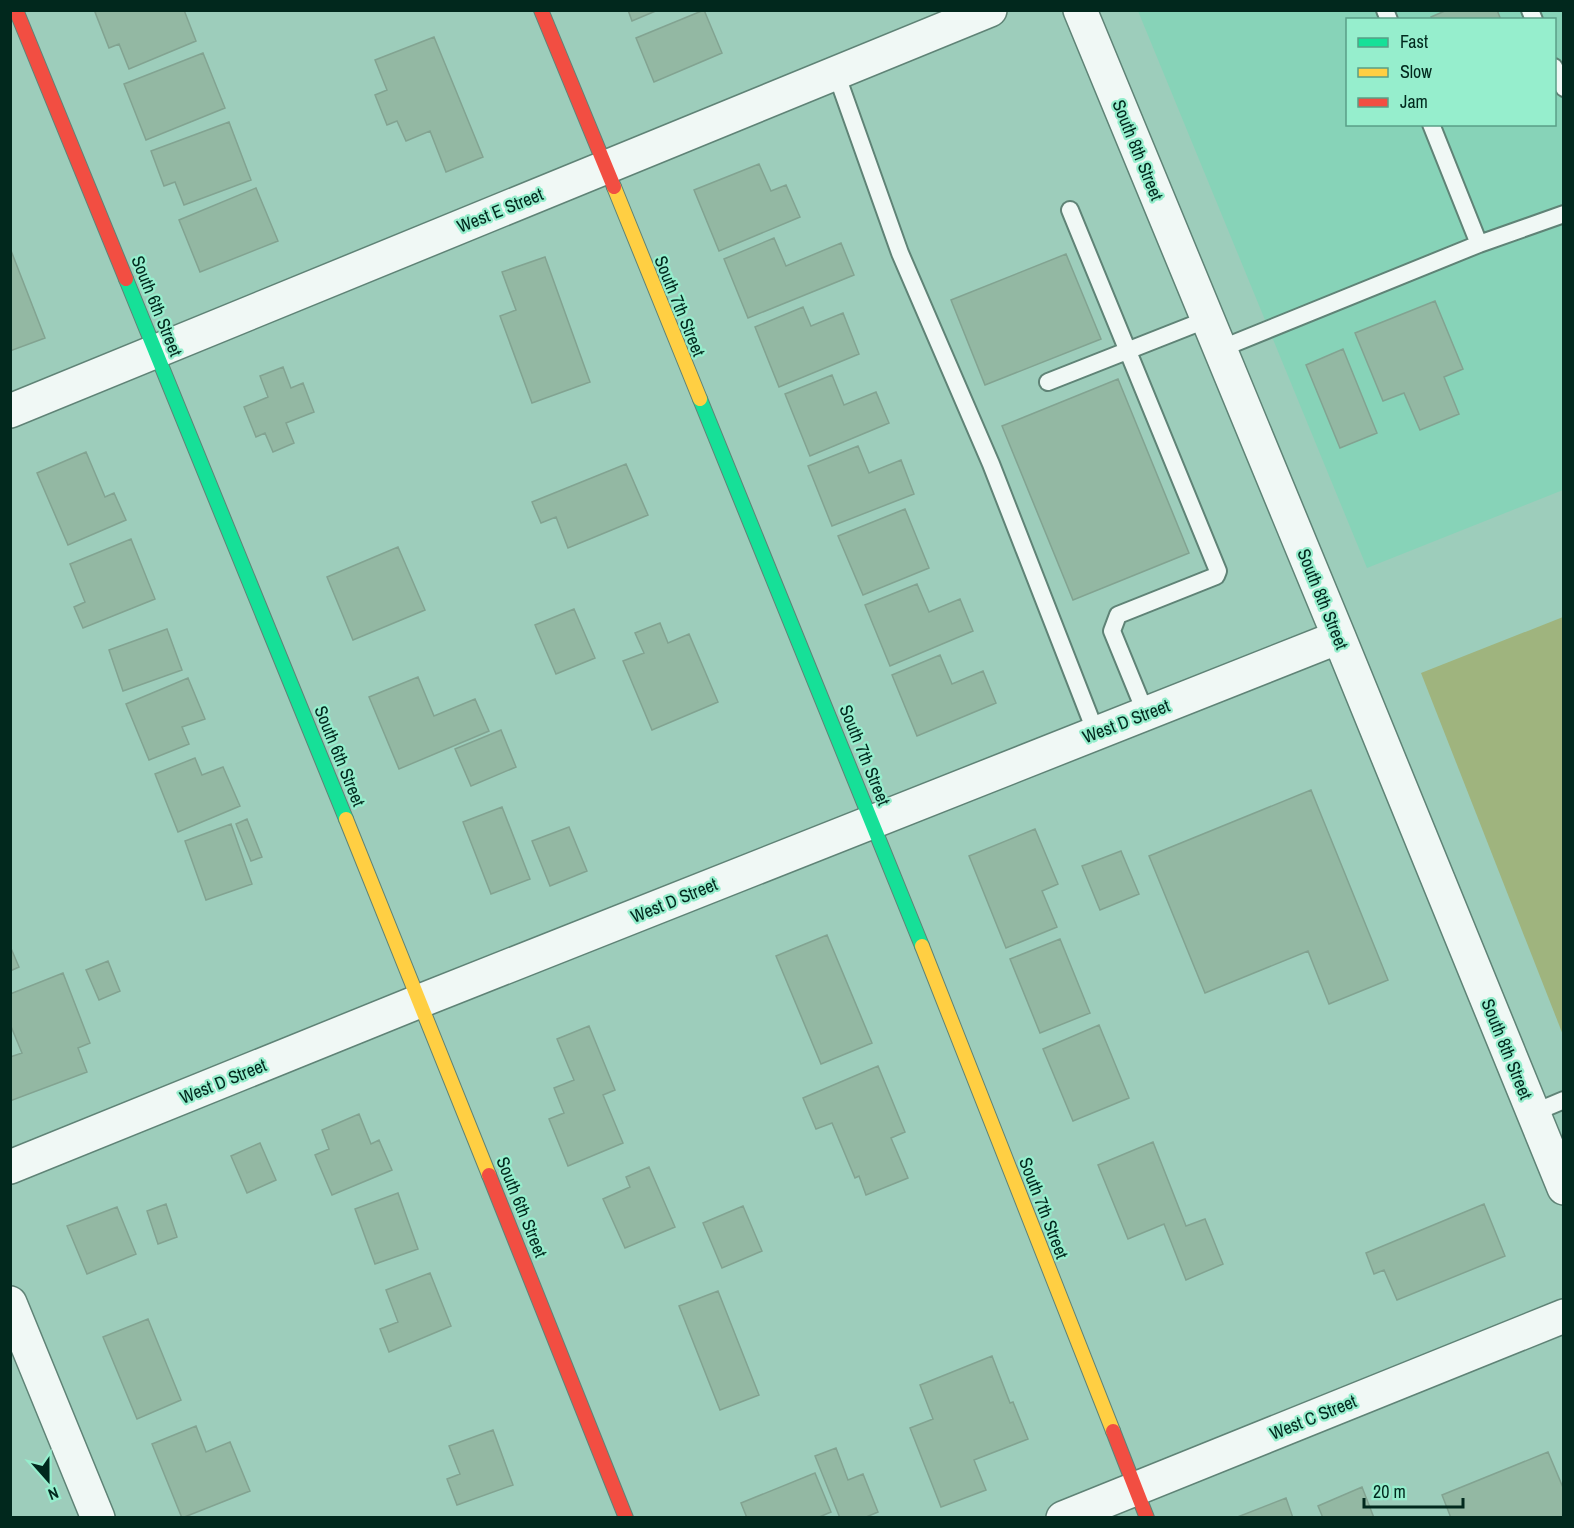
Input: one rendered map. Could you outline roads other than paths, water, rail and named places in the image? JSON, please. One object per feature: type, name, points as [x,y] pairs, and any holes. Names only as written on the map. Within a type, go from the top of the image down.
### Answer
[{"type":"street","name":"South 6th Street","points":[[16,10],[420,1001],[626,1518]]},
{"type":"street","name":"South 7th Street","points":[[541,10],[873,821],[1141,1503]]},
{"type":"street","name":"West E Street","points":[[10,411],[990,10]]},
{"type":"street","name":"South 8th Street","points":[[1080,10],[1563,1188]]},
{"type":"street","name":"West D Street","points":[[10,1167],[420,1001],[1339,637]]},
{"type":"street","points":[[10,1303],[98,1518]]},
{"type":"street","name":"West C Street","points":[[1063,1518],[1141,1503],[1563,1316]]},
{"type":"lane","points":[[1556,72],[1563,88]]},
{"type":"lane","points":[[836,73],[900,253],[991,464],[1096,733]]},
{"type":"lane","points":[[1432,126],[1479,244]]},
{"type":"lane","points":[[1070,210],[1218,570],[1216,576],[1203,582],[1118,615],[1112,631],[1146,714]]},
{"type":"lane","points":[[1220,349],[1479,244],[1563,214]]},
{"type":"lane","points":[[1048,382],[1208,319]]},
{"type":"lane","points":[[1533,1113],[1563,1100]]}]
